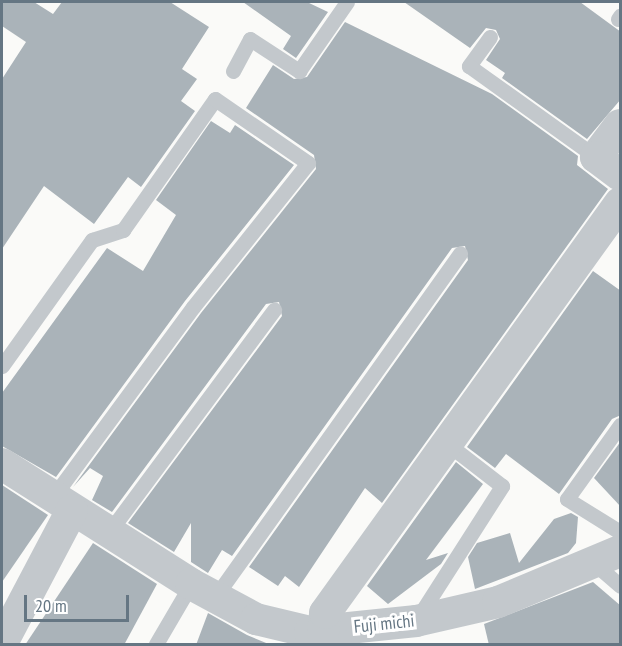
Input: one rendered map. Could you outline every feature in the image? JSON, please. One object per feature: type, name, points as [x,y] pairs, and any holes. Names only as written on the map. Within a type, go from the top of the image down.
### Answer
[{"type":"street","points":[[608,166],[621,124]]},
{"type":"street","points":[[319,638],[325,613],[449,445],[621,203]]},
{"type":"street","name":"Fuji michi","points":[[2,464],[203,591],[256,619],[319,638],[416,621],[498,602],[608,558]]},
{"type":"street","points":[[2,643],[63,504]]},
{"type":"lane","points":[[232,70],[250,39],[299,71],[347,2]]},
{"type":"lane","points":[[490,37],[469,66],[608,166]]},
{"type":"lane","points":[[2,366],[92,240],[123,230],[215,99],[309,163],[193,307],[63,504]]},
{"type":"lane","points":[[156,645],[203,591],[460,254]]},
{"type":"lane","points":[[109,532],[274,310]]},
{"type":"lane","points":[[621,424],[567,499],[621,532]]},
{"type":"lane","points":[[416,621],[502,486],[449,445]]},
{"type":"lane","points":[[608,558],[621,585]]},
{"type":"building","points":[[2,2],[34,2],[53,14],[62,2],[170,2],[209,27],[182,69],[197,79],[181,101],[195,111],[141,187],[128,177],[94,224],[44,186],[2,249],[2,79],[26,42],[2,26]]},
{"type":"building","points":[[243,2],[307,2],[328,12],[296,58],[283,49],[291,36]]},
{"type":"building","points":[[404,2],[580,2],[621,32],[621,99],[587,139],[502,78],[505,73],[486,60],[500,39],[496,30],[486,28],[470,48]]},
{"type":"building","points":[[345,22],[492,94],[578,156],[577,165],[608,189],[382,503],[365,488],[299,587],[285,576],[278,586],[249,567],[468,260],[465,246],[452,248],[232,556],[222,550],[208,573],[191,562],[191,523],[174,552],[128,523],[282,316],[279,302],[266,304],[112,512],[92,500],[103,476],[90,468],[73,487],[201,313],[316,169],[314,155],[246,108],[273,65],[294,79],[307,77]]},
{"type":"building","points":[[211,121],[230,133],[235,125],[294,165],[185,301],[56,477],[2,446],[2,393],[107,248],[143,271],[176,215],[156,200]]},
{"type":"building","points":[[593,271],[621,291],[621,415],[612,419],[559,494],[506,454],[495,468],[467,447]]},
{"type":"building","points":[[621,441],[621,507],[594,478]]},
{"type":"building","points":[[456,462],[483,484],[426,560],[448,553],[441,564],[388,604],[367,586]]},
{"type":"building","points":[[2,485],[48,515],[2,582]]},
{"type":"building","points":[[571,513],[578,517],[576,543],[568,553],[475,589],[468,557],[477,543],[510,533],[519,563],[554,519]]},
{"type":"building","points":[[93,543],[157,584],[124,645],[25,645]]},
{"type":"building","points":[[593,582],[621,606],[621,645],[489,645],[484,624]]},
{"type":"building","points":[[208,613],[247,635],[271,645],[196,645]]}]
